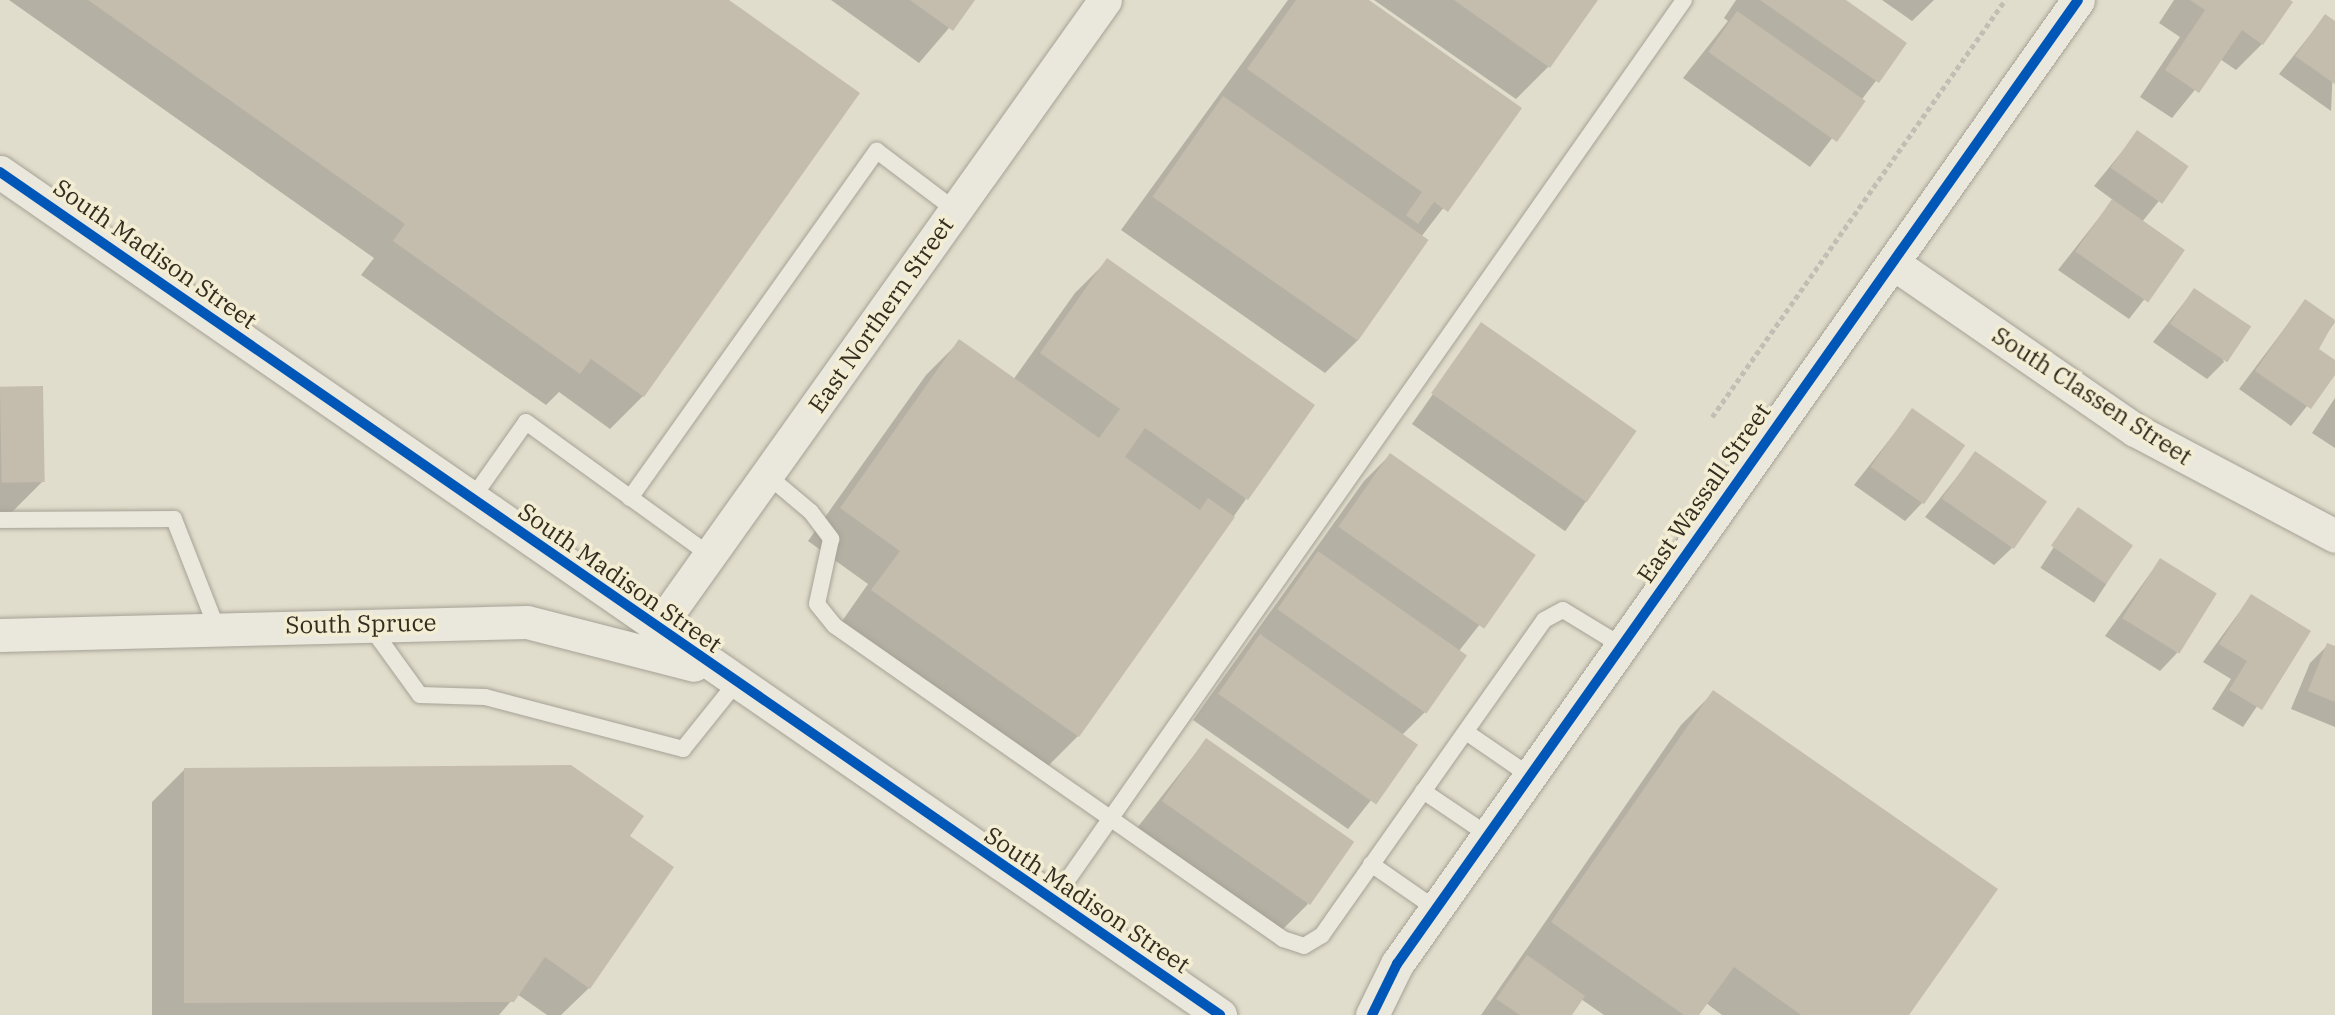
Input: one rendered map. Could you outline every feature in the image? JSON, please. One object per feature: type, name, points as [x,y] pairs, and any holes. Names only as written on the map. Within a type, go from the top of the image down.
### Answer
[{"type":"street","name":"East Northern Street","points":[[657,629],[1105,0]]},
{"type":"street","name":"East Wassall Street","points":[[1372,1015],[1436,909],[2078,0]]},
{"type":"street","name":"South Madison Street","points":[[0,172],[726,678],[1220,1015]]},
{"type":"street","name":"South Classen Street","points":[[1893,264],[2135,430],[2335,536]]},
{"type":"street","name":"South Spruce","points":[[0,635],[216,626],[527,622],[726,678]]},
{"type":"lane","points":[[1052,902],[1684,0]]},
{"type":"lane","points":[[630,498],[877,151],[956,210]]},
{"type":"lane","points":[[471,500],[526,422],[709,555]]},
{"type":"lane","points":[[767,475],[811,512],[831,539],[817,604],[835,626],[1283,939],[1304,946],[1322,935],[1545,620],[1563,610],[1622,646]]},
{"type":"lane","points":[[0,520],[174,519],[216,626]]},
{"type":"lane","points":[[369,624],[420,695],[485,696],[683,749],[726,678]]},
{"type":"lane","points":[[1466,732],[1530,776]]},
{"type":"lane","points":[[1423,791],[1488,835]]},
{"type":"lane","points":[[1371,864],[1436,909]]},
{"type":"path","points":[[1712,417],[2005,0]]},
{"type":"building","points":[[88,0],[729,0],[860,93],[644,397],[591,359],[580,374],[393,241],[405,224]]},
{"type":"building","points":[[910,0],[975,0],[953,31]]},
{"type":"building","points":[[1296,0],[1369,0],[1522,108],[1448,212],[1434,202],[1418,224],[1406,215],[1422,192],[1247,69]]},
{"type":"building","points":[[1454,0],[1598,0],[1550,68]]},
{"type":"building","points":[[1760,0],[1846,0],[1907,43],[1879,83]]},
{"type":"building","points":[[2190,0],[2293,2],[2263,45],[2242,30],[2199,93],[2165,70],[2205,10]]},
{"type":"building","points":[[1737,11],[1866,101],[1837,142],[1708,52]]},
{"type":"building","points":[[2325,14],[2335,21],[2335,84],[2295,56]]},
{"type":"building","points":[[1223,96],[1429,240],[1358,341],[1152,197]]},
{"type":"building","points":[[2137,130],[2189,166],[2162,204],[2111,168]]},
{"type":"building","points":[[2112,199],[2185,250],[2148,302],[2075,251]]},
{"type":"building","points":[[1107,258],[1315,405],[1248,500],[1145,428],[1125,457],[1200,510],[1208,498],[1235,517],[1079,737],[871,590],[900,551],[840,508],[959,339],[1099,438],[1120,409],[1040,353]]},
{"type":"building","points":[[2194,288],[2251,327],[2227,362],[2170,324]]},
{"type":"building","points":[[2305,299],[2335,320],[2319,349],[2335,360],[2335,375],[2311,409],[2255,371]]},
{"type":"building","points":[[1481,322],[1637,431],[1587,502],[1431,393]]},
{"type":"building","points":[[43,386],[45,482],[2,483],[0,387]]},
{"type":"building","points":[[1912,408],[1965,445],[1924,504],[1871,467]]},
{"type":"building","points":[[1975,451],[2047,501],[2014,549],[1942,499]]},
{"type":"building","points":[[1390,453],[1536,555],[1484,629],[1338,527]]},
{"type":"building","points":[[2078,507],[2133,545],[2106,584],[2051,546]]},
{"type":"building","points":[[1318,551],[1467,655],[1426,714],[1277,609]]},
{"type":"building","points":[[2160,558],[2217,594],[2179,654],[2122,618]]},
{"type":"building","points":[[2251,594],[2311,631],[2262,710],[2229,690],[2247,661],[2219,644]]},
{"type":"building","points":[[1260,634],[1418,745],[1376,804],[1218,694]]},
{"type":"building","points":[[2327,643],[2335,646],[2335,702],[2308,691]]},
{"type":"building","points":[[1713,690],[1998,889],[1909,1015],[1801,1015],[1734,967],[1699,1015],[1684,1015],[1551,922]]},
{"type":"building","points":[[1206,738],[1354,842],[1310,905],[1162,801]]},
{"type":"building","points":[[571,765],[644,816],[630,836],[674,867],[590,989],[545,957],[514,1002],[184,1003],[184,768]]},
{"type":"building","points":[[1527,955],[1585,996],[1572,1015],[1520,1015],[1496,999]]},
{"type":"cycle path","points":[[1372,1015],[1397,964],[2078,0]]},
{"type":"cycle path","points":[[0,172],[1220,1015]]}]
